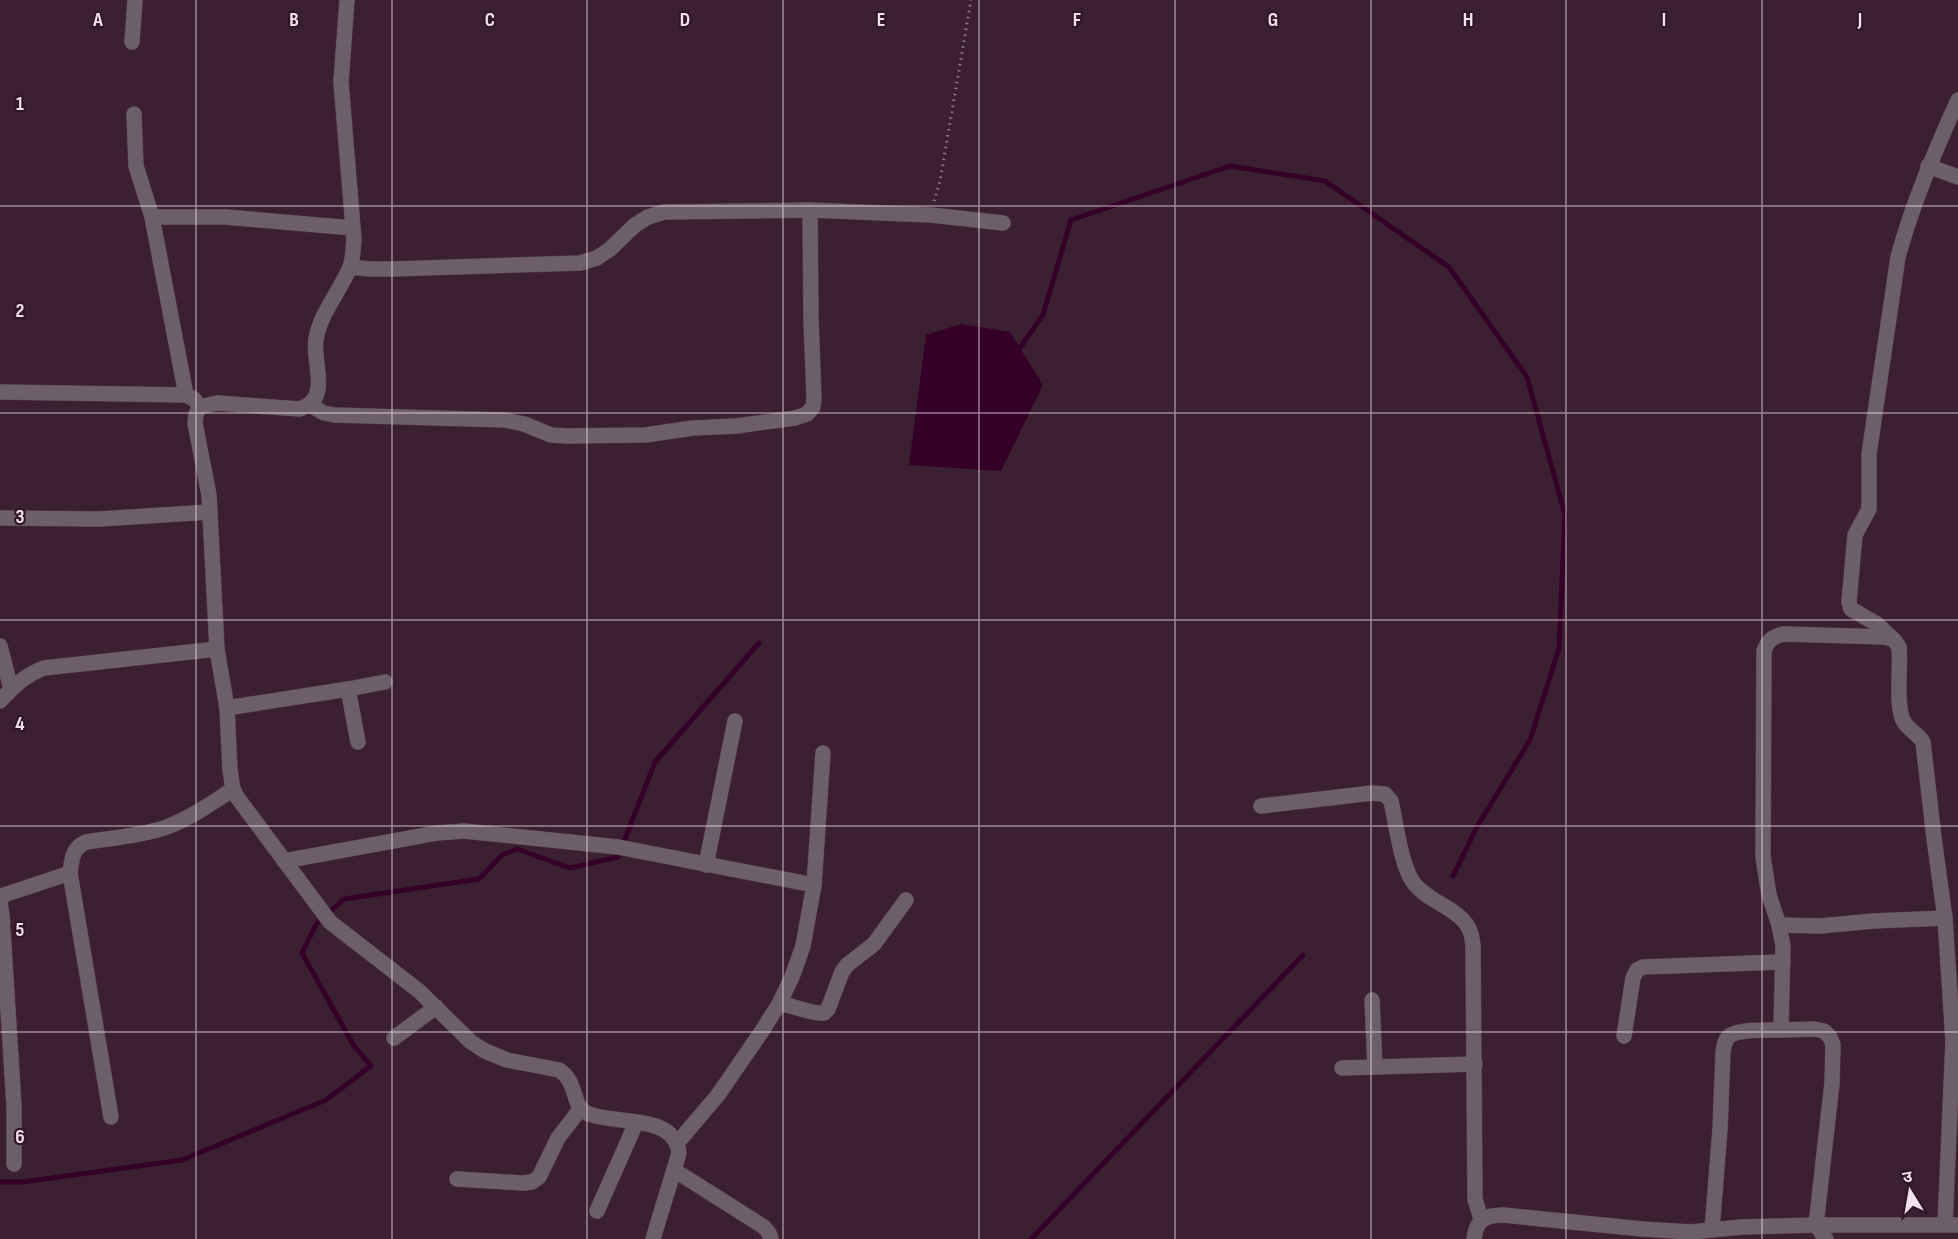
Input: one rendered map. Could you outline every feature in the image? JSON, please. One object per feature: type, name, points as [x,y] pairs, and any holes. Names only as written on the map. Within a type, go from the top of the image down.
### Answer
[{"type":"street","points":[[132,42],[135,0]]},
{"type":"street","points":[[346,0],[341,82],[353,228],[353,255],[350,267],[318,331],[316,352],[319,389],[316,398],[310,405],[300,409],[217,403],[200,407],[196,414],[195,423],[209,495],[218,650],[227,708],[233,789],[330,922],[419,991],[471,1042],[507,1060],[559,1070],[566,1074],[571,1080],[577,1103],[585,1113],[660,1127],[672,1134],[678,1142],[679,1153],[653,1239]]},
{"type":"street","points":[[1474,1239],[1476,1227],[1481,1219],[1489,1215],[1642,1230],[1690,1232],[1816,1225],[1951,1225],[1953,1041],[1945,918],[1923,742],[1919,735],[1903,721],[1900,710],[1899,647],[1877,624],[1851,609],[1849,602],[1855,535],[1869,509],[1869,454],[1898,257],[1906,226],[1928,166],[1958,100]]},
{"type":"street","points":[[134,114],[136,166],[152,217],[186,395]]},
{"type":"street","points":[[1928,166],[1958,177]]},
{"type":"street","points":[[350,267],[392,269],[580,263],[597,258],[641,221],[664,212],[810,210],[930,215],[1003,224]]},
{"type":"street","points":[[310,405],[324,413],[334,415],[516,422],[551,435],[567,436],[645,435],[736,426],[795,418],[807,414],[813,407],[814,398],[810,210]]},
{"type":"street","points":[[152,217],[212,216],[353,228]]},
{"type":"street","points":[[0,392],[186,395],[194,399],[200,407]]},
{"type":"street","points":[[0,518],[99,519],[210,512]]},
{"type":"street","points":[[1781,1030],[1783,962],[1779,925],[1769,895],[1763,857],[1764,651],[1768,642],[1776,636],[1785,634],[1894,640]]},
{"type":"street","points":[[0,646],[11,689]]},
{"type":"street","points":[[0,701],[33,672],[52,666],[218,650]]},
{"type":"street","points":[[227,708],[385,682]]},
{"type":"street","points":[[348,689],[358,742]]},
{"type":"street","points":[[706,865],[735,721]]},
{"type":"street","points":[[678,1142],[718,1095],[779,1004],[803,946],[814,885],[823,753]]},
{"type":"street","points":[[111,1117],[70,873],[72,857],[80,845],[86,842],[140,834],[187,818],[233,789]]},
{"type":"street","points":[[1261,806],[1372,793],[1385,794],[1391,801],[1406,867],[1412,881],[1421,892],[1462,919],[1470,930],[1473,945],[1475,1200],[1481,1219]]},
{"type":"street","points":[[284,861],[437,833],[464,831],[624,848],[814,885]]},
{"type":"street","points":[[14,1164],[14,1106],[0,901],[4,895],[70,873]]},
{"type":"street","points":[[779,1004],[824,1013],[828,1009],[842,972],[847,965],[874,944],[906,900]]},
{"type":"street","points":[[1779,925],[1820,927],[1873,921],[1945,918]]},
{"type":"street","points":[[1624,1036],[1633,978],[1637,970],[1643,967],[1783,962]]},
{"type":"street","points":[[1372,1000],[1375,1067]]},
{"type":"street","points":[[394,1038],[436,1007]]},
{"type":"street","points":[[1712,1230],[1725,1041],[1731,1035],[1738,1033],[1814,1029],[1824,1031],[1830,1037],[1833,1045],[1832,1083],[1816,1225],[1827,1239]]},
{"type":"street","points":[[1342,1068],[1475,1064]]},
{"type":"street","points":[[457,1179],[523,1183],[539,1178],[558,1138],[581,1108]]},
{"type":"street","points":[[597,1211],[636,1123]]},
{"type":"street","points":[[674,1170],[764,1227],[771,1239]]},
{"type":"path","points":[[930,215],[940,181],[971,0]]},
{"type":"shaded area","points":[[961,324],[1010,332],[1043,385],[1001,471],[909,465],[926,335]]},
{"type":"waterway","points":[[1017,352],[1043,315],[1071,220],[1230,166],[1325,181],[1449,267],[1527,377],[1565,515],[1559,648],[1530,740],[1478,825],[1453,876]]},
{"type":"waterway","points":[[0,1182],[23,1182],[182,1160],[326,1100],[371,1066],[354,1046],[302,953],[317,923],[344,899],[479,879],[502,855],[517,849],[570,868],[618,857],[655,762],[759,643]]},
{"type":"waterway","points":[[1031,1239],[1303,955]]}]
